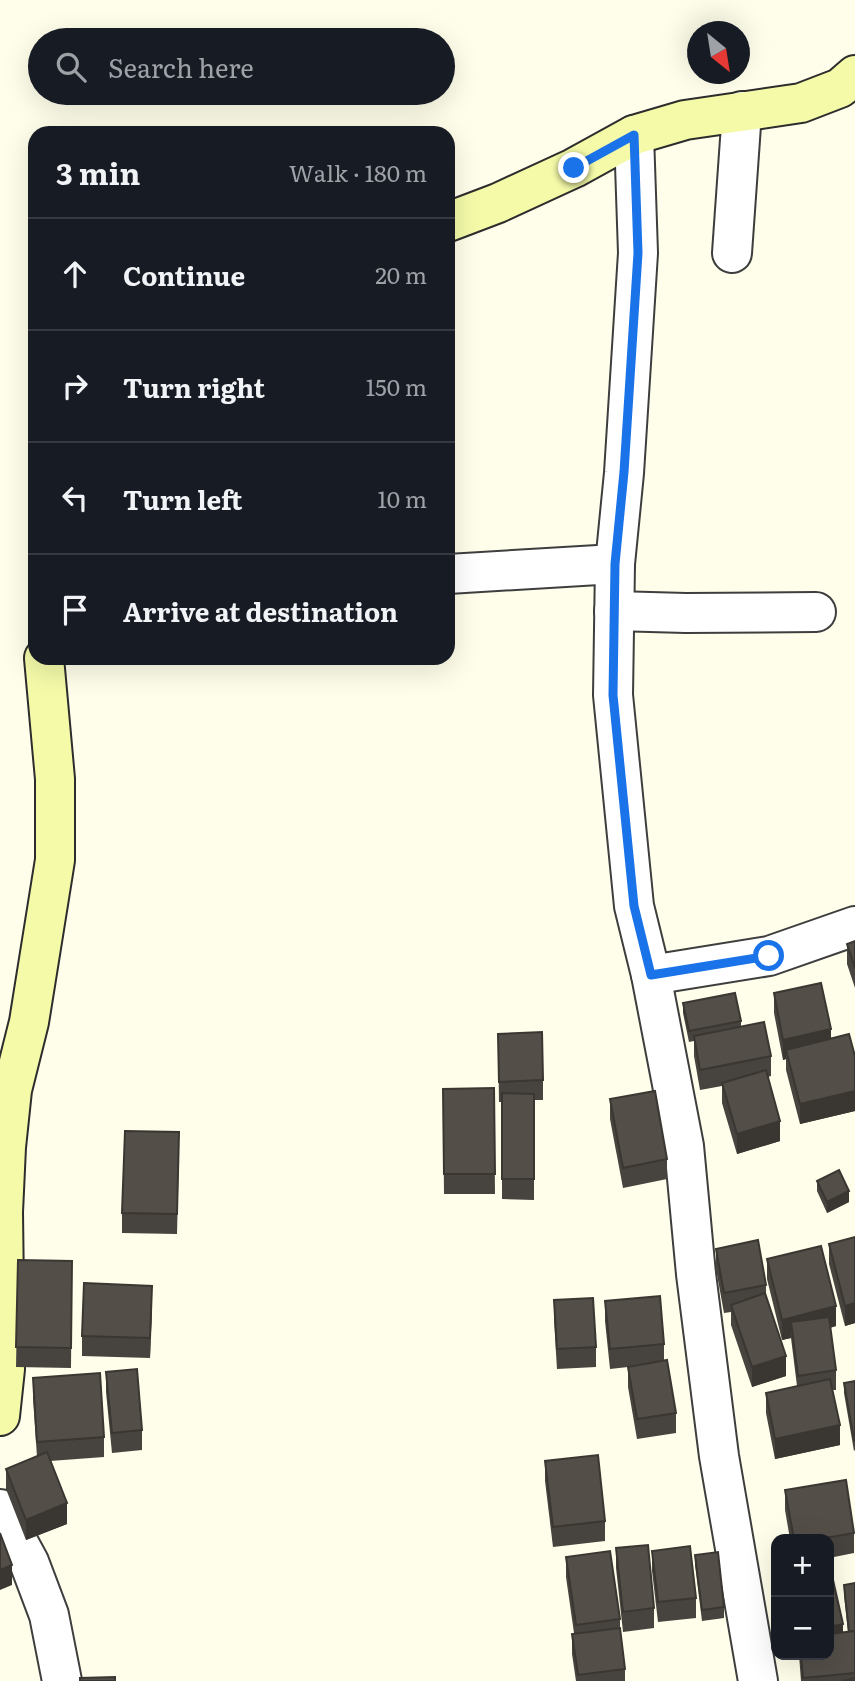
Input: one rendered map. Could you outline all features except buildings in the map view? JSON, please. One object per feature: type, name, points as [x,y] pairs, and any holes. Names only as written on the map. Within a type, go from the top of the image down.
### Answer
[{"type":"street","points":[[455,219],[574,168],[634,135],[685,120],[800,103],[850,85]]},
{"type":"street","points":[[732,253],[742,111]]},
{"type":"street","points":[[634,135],[638,253],[624,472],[615,564],[613,695],[634,906],[651,975],[684,1146],[696,1275],[719,1456],[758,1681]]},
{"type":"street","points":[[455,574],[615,564]]},
{"type":"street","points":[[614,611],[816,612]]},
{"type":"street","points":[[0,1416],[5,1369],[3,1212],[12,1090],[29,1022],[55,860],[55,779],[45,665]]},
{"type":"street","points":[[651,975],[769,956],[855,926]]},
{"type":"street","points":[[0,1510],[29,1562],[49,1615],[62,1681]]},
{"type":"route","points":[[574,168],[634,135],[638,253],[624,472],[615,564],[613,695],[634,906],[651,975],[769,956]]}]
